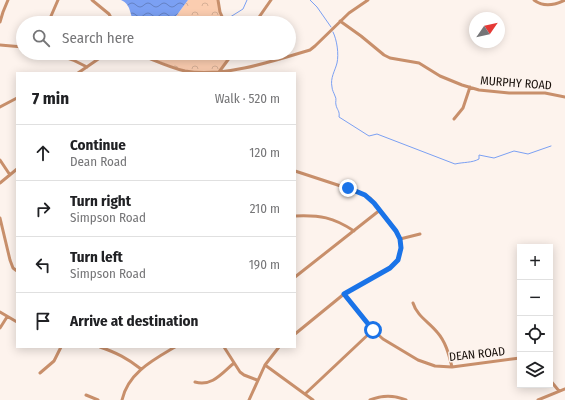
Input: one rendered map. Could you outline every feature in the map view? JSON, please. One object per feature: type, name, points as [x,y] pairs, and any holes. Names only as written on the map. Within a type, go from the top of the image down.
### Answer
[{"type":"street","points":[[0,22],[8,0]]},
{"type":"street","points":[[51,16],[58,0]]},
{"type":"street","points":[[92,0],[104,9],[110,16]]},
{"type":"street","points":[[259,16],[271,0]]},
{"type":"street","points":[[296,54],[310,50],[320,43],[349,12],[368,0]]},
{"type":"street","points":[[534,0],[544,5],[557,4],[565,0]]},
{"type":"street","points":[[218,2],[222,16]]},
{"type":"street","name":"MURPHY ROAD","points":[[340,21],[362,36],[384,55],[390,58],[419,63],[445,78],[470,88],[509,94],[545,93],[565,97]]},
{"type":"street","points":[[0,45],[16,46]]},
{"type":"street","points":[[73,60],[87,67]]},
{"type":"street","points":[[80,72],[97,60]]},
{"type":"street","points":[[153,60],[172,68],[192,72],[219,72],[277,60]]},
{"type":"street","points":[[219,72],[228,60]]},
{"type":"street","points":[[454,119],[463,108],[470,88]]},
{"type":"street","points":[[0,107],[16,99]]},
{"type":"street","points":[[0,160],[10,175]]},
{"type":"street","points":[[0,183],[16,170]]},
{"type":"street","points":[[296,170],[370,198],[393,226],[400,239],[401,248],[400,254],[394,264],[385,272],[358,285],[344,294],[296,333]]},
{"type":"street","points":[[296,276],[380,210]]},
{"type":"street","points":[[296,216],[327,217],[354,231]]},
{"type":"street","points":[[0,218],[10,260],[16,270]]},
{"type":"street","points":[[400,239],[420,234]]},
{"type":"street","name":"DEAN ROAD","points":[[344,294],[373,330],[383,339],[418,360],[435,366],[452,367],[517,358]]},
{"type":"street","points":[[413,303],[419,314],[440,336],[446,346],[452,367]]},
{"type":"street","points":[[0,312],[16,322]]},
{"type":"street","points":[[0,328],[7,317]]},
{"type":"street","points":[[305,394],[373,330]]},
{"type":"street","points":[[40,373],[54,361],[60,348]]},
{"type":"street","points":[[103,348],[127,358],[141,370]]},
{"type":"street","points":[[122,400],[128,386],[141,370],[172,348]]},
{"type":"street","points":[[225,348],[244,375],[257,380]]},
{"type":"street","points":[[249,400],[265,365],[278,348]]},
{"type":"street","points":[[195,382],[208,383],[234,363]]},
{"type":"street","points":[[265,365],[313,400]]},
{"type":"street","points":[[553,385],[557,392]]},
{"type":"street","points":[[538,400],[565,389]]},
{"type":"street","points":[[86,395],[98,400]]},
{"type":"street","points":[[370,400],[377,397],[389,396],[406,400]]},
{"type":"green space","points":[[188,0],[218,0],[222,16],[176,16]]},
{"type":"green space","points":[[155,60],[228,60],[219,72],[186,71]]},
{"type":"water","points":[[121,0],[188,0],[176,16],[132,16],[129,7]]},
{"type":"waterway","points":[[232,16],[243,9],[247,0]]},
{"type":"waterway","points":[[310,0],[317,7],[331,27]]},
{"type":"waterway","points":[[333,32],[337,43],[338,55],[332,78],[332,89],[336,98],[336,107],[339,112],[339,117],[369,136],[377,134],[455,164],[479,159],[479,155],[494,158],[514,151],[528,154],[551,146]]},
{"type":"route","points":[[348,188],[370,198],[393,226],[401,242],[398,260],[390,268],[344,294],[373,330]]}]
